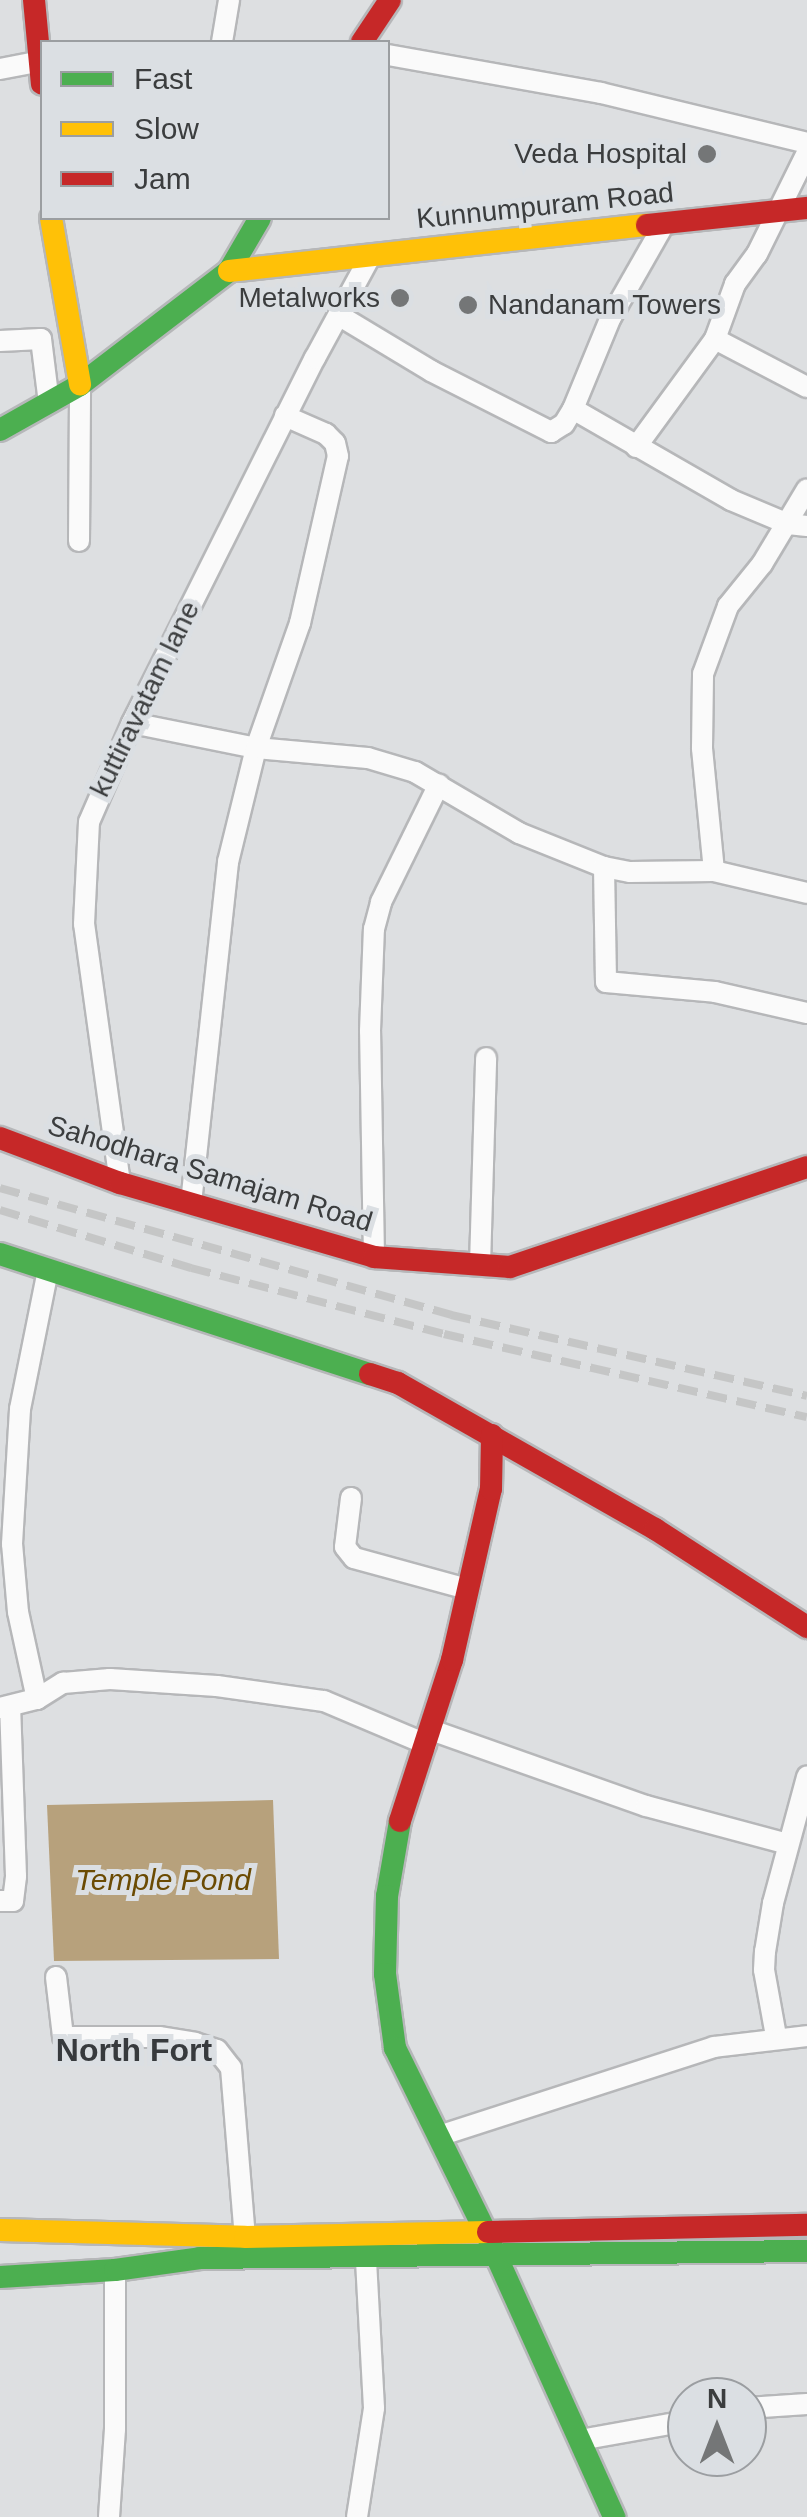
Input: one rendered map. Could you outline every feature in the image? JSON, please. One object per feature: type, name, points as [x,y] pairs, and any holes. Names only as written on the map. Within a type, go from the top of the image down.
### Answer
[{"type":"street","points":[[34,0],[40,51]]},
{"type":"street","points":[[222,40],[229,0]]},
{"type":"street","points":[[363,40],[390,0]]},
{"type":"street","points":[[390,54],[601,93],[807,144]]},
{"type":"street","points":[[0,69],[40,68]]},
{"type":"street","points":[[636,447],[715,338],[735,284],[757,254],[807,152]]},
{"type":"street","name":"Kunnumpuram Road","points":[[229,271],[807,208]]},
{"type":"street","points":[[51,220],[80,385],[79,541]]},
{"type":"street","points":[[0,430],[80,385],[229,271],[259,220]]},
{"type":"street","points":[[340,316],[431,371],[545,430],[560,428],[573,409],[611,317],[664,224]]},
{"type":"street","name":"kuttiravatam lane","points":[[120,1183],[84,924],[84,872],[96,796],[285,416],[371,255]]},
{"type":"street","points":[[0,341],[40,338],[49,403]]},
{"type":"street","points":[[715,338],[807,387]]},
{"type":"street","points":[[573,409],[731,500],[798,525]]},
{"type":"street","points":[[191,1203],[228,862],[256,748],[300,623],[338,456],[335,443],[326,434],[285,416]]},
{"type":"street","points":[[714,871],[702,748],[702,674],[728,606],[798,525],[807,489]]},
{"type":"street","points":[[132,723],[256,748],[368,758],[439,784],[518,833],[604,867],[659,873],[714,871],[807,892]]},
{"type":"street","points":[[374,1257],[370,1031],[374,929],[381,902],[439,784]]},
{"type":"street","points":[[604,867],[606,982],[715,992],[807,1013]]},
{"type":"street","points":[[480,1264],[486,1058]]},
{"type":"street","name":"Sahodhara Samajam Road","points":[[0,1138],[120,1183],[374,1257],[510,1267],[807,1167]]},
{"type":"street","points":[[0,1254],[398,1383],[655,1530],[807,1627]]},
{"type":"street","points":[[37,1699],[18,1612],[12,1544],[20,1408],[48,1270]]},
{"type":"street","points":[[492,1435],[492,1490],[428,1737],[398,1829],[387,1896],[385,1974],[395,2048],[486,2233],[614,2517]]},
{"type":"street","points":[[350,1498],[346,1547],[354,1558],[467,1589]]},
{"type":"street","points":[[0,1901],[14,1901],[16,1876],[5,1707],[37,1699],[63,1683],[94,1680],[216,1686],[324,1701],[646,1806],[788,1844]]},
{"type":"street","points":[[776,2036],[764,1970],[773,1903],[807,1776]]},
{"type":"street","points":[[56,1977],[63,2037],[159,2037],[196,2043],[216,2050],[231,2068],[246,2237]]},
{"type":"street","points":[[439,2136],[714,2048],[776,2036],[807,2036]]},
{"type":"street","points":[[734,2228],[807,2214]]},
{"type":"street","points":[[0,2230],[246,2237],[807,2226]]},
{"type":"street","points":[[0,2277],[115,2270],[200,2258],[807,2254]]},
{"type":"street","points":[[357,2517],[374,2408],[366,2258]]},
{"type":"street","points":[[108,2517],[115,2429],[115,2270]]},
{"type":"street","points":[[767,2407],[807,2404]]},
{"type":"street","points":[[580,2440],[667,2425]]},
{"type":"water","name":"Temple Pond","points":[[273,1800],[279,1959],[54,1961],[47,1805]]},
{"type":"railway","points":[[0,1188],[451,1315],[807,1396]]},
{"type":"railway","points":[[0,1210],[191,1268],[444,1334],[807,1417]]},
{"type":"traffic: fast","points":[[0,430],[80,385],[229,271],[259,220]]},
{"type":"traffic: fast","points":[[0,1254],[370,1374]]},
{"type":"traffic: fast","points":[[400,1821],[387,1896],[385,1974],[395,2048],[486,2233],[614,2517]]},
{"type":"traffic: fast","points":[[0,2277],[115,2270],[200,2258],[807,2251]]},
{"type":"traffic: slow","points":[[51,220],[80,385]]},
{"type":"traffic: slow","points":[[229,271],[647,225]]},
{"type":"traffic: slow","points":[[0,2230],[245,2237],[488,2232]]},
{"type":"traffic: jam","points":[[34,0],[40,63]]},
{"type":"traffic: jam","points":[[363,40],[390,0]]},
{"type":"traffic: jam","points":[[647,225],[807,208]]},
{"type":"traffic: jam","points":[[0,1138],[120,1183],[374,1257],[510,1267],[807,1167]]},
{"type":"traffic: jam","points":[[370,1374],[398,1383],[655,1529],[807,1627]]},
{"type":"traffic: jam","points":[[400,1821],[452,1660],[491,1489],[492,1435]]},
{"type":"traffic: jam","points":[[488,2232],[807,2225]]},
{"type":"place","name":"Veda Hospital","points":[[707,154]]},
{"type":"place","name":"Metalworks","points":[[400,298]]},
{"type":"place","name":"Nandanam Towers","points":[[468,305]]},
{"type":"district","name":"North Fort","points":[[134,2050]]}]
